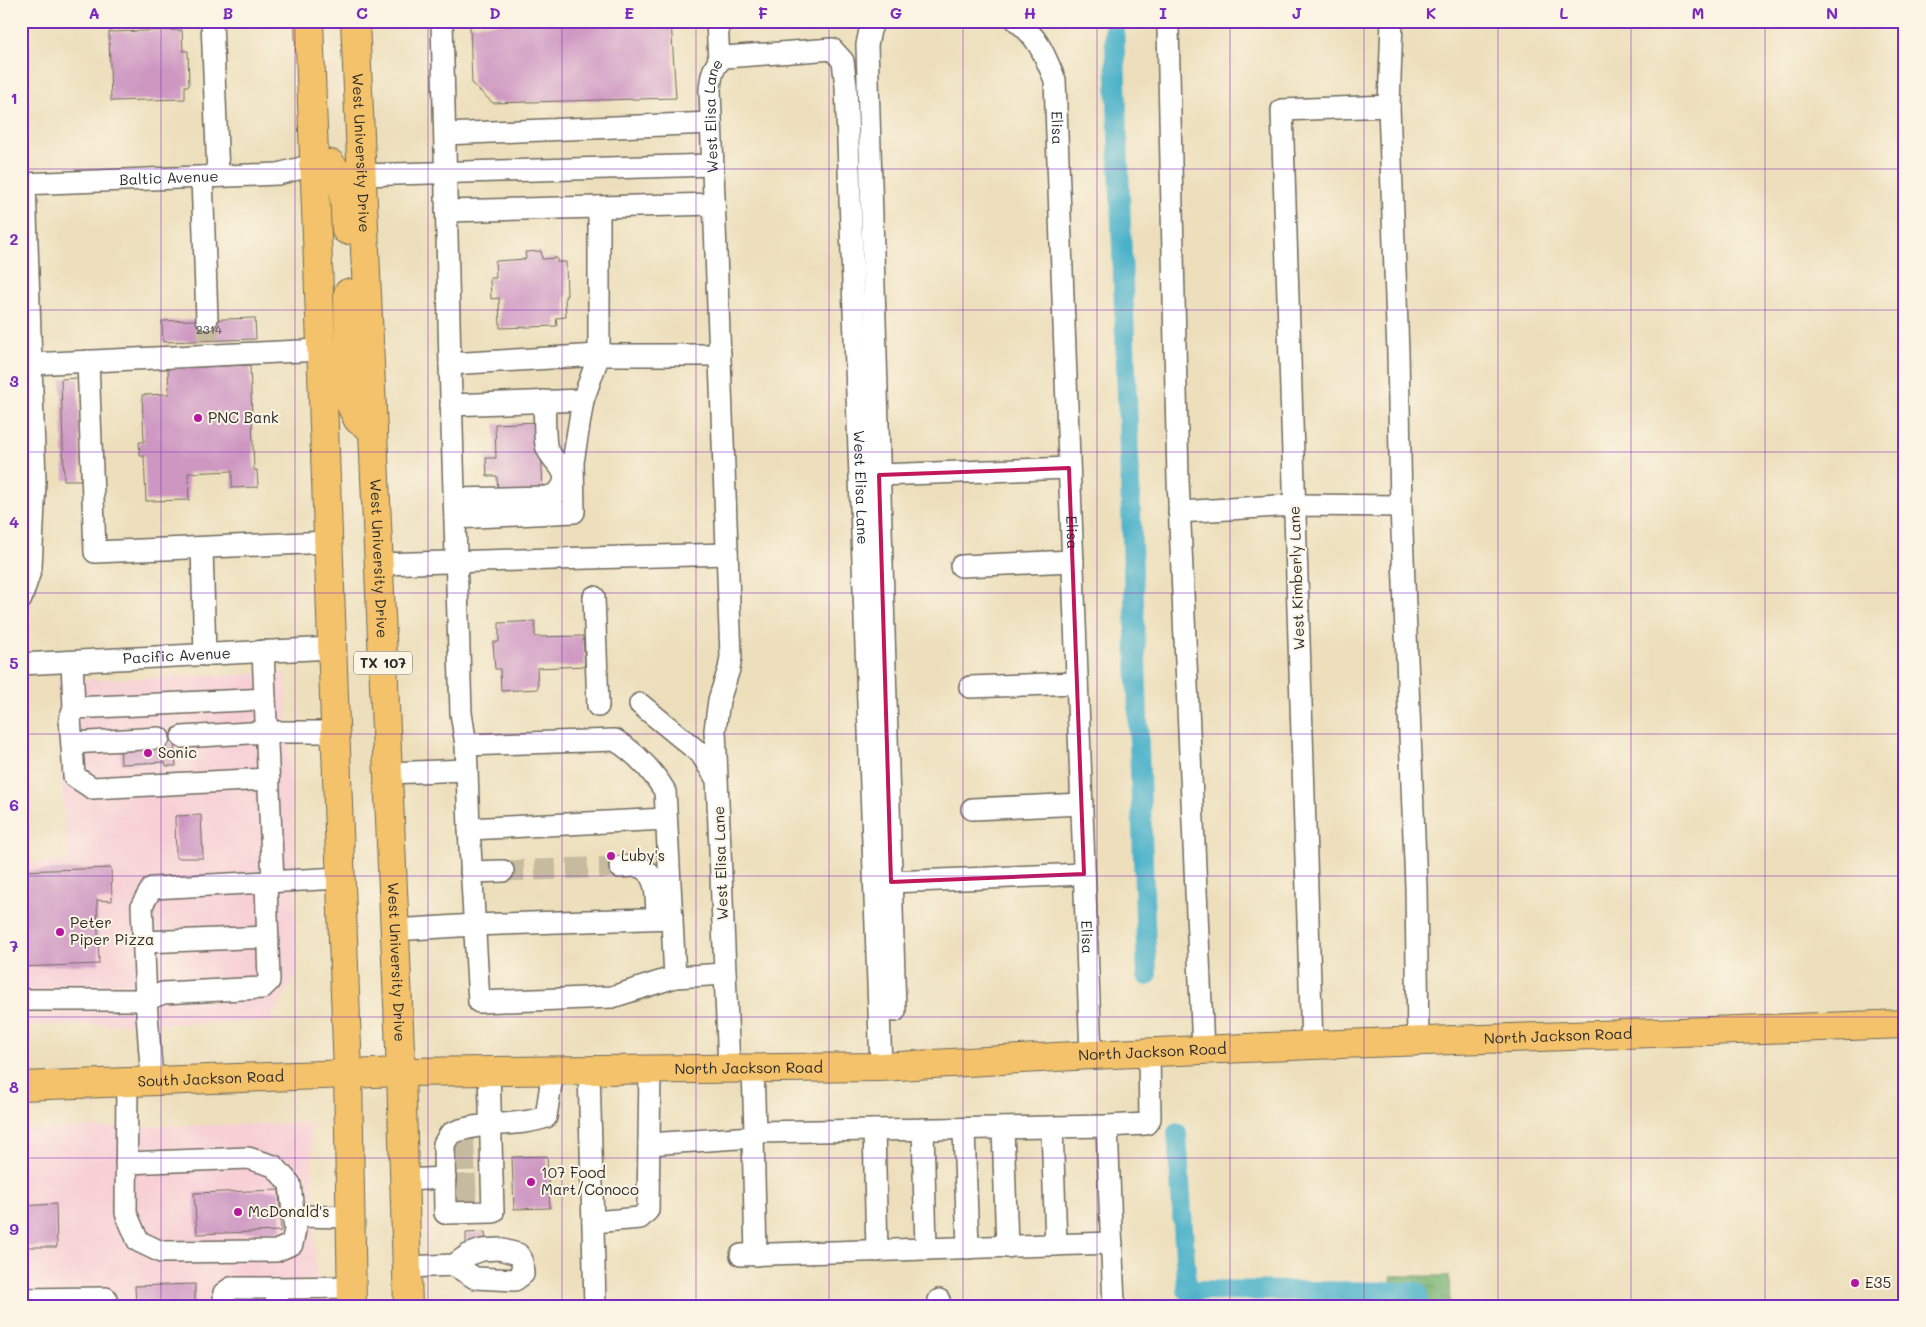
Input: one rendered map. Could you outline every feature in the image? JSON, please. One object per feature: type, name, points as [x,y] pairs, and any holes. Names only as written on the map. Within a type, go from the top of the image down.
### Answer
[{"type":"main road","name":"TX 107","points":[[309,21],[348,1074],[351,1296]]},
{"type":"main road","name":"West University Drive","points":[[355,21],[401,1072],[408,1306]]},
{"type":"main road","points":[[313,165],[331,164],[338,172],[342,188],[347,254],[349,401],[358,420],[373,429]]},
{"type":"main road","name":"North Jackson Road","points":[[401,1072],[881,1067],[1312,1045],[1905,1024]]},
{"type":"main road","name":"South Jackson Road","points":[[21,1086],[401,1072]]},
{"type":"street","points":[[207,319],[212,21]]},
{"type":"street","points":[[442,21],[451,405],[461,713],[467,757],[471,872],[479,1002],[612,997],[675,977],[725,974]]},
{"type":"street","points":[[716,21],[719,61]]},
{"type":"street","points":[[874,21],[867,45],[895,1011]]},
{"type":"street","name":"Elisa","points":[[1017,21],[1027,29],[1042,47],[1055,80],[1091,1055]]},
{"type":"street","points":[[1170,21],[1168,27],[1179,512],[1202,1050]]},
{"type":"street","points":[[1392,21],[1390,106],[1398,343],[1400,506],[1416,887],[1418,1041]]},
{"type":"street","name":"West Elisa Lane","points":[[877,1251],[748,1255],[754,1135],[725,974],[715,730],[719,700],[731,657],[710,90],[712,73],[719,61],[725,57],[832,49],[843,61],[846,86],[860,444],[870,791],[881,1067]]},
{"type":"street","name":"West Kimberly Lane","points":[[1312,1045],[1282,110],[1390,106]]},
{"type":"street","points":[[445,134],[711,123]]},
{"type":"street","name":"Baltic Avenue","points":[[23,184],[278,174],[313,165]]},
{"type":"street","points":[[361,175],[713,165]]},
{"type":"street","points":[[21,599],[31,568],[27,554],[35,481],[23,184]]},
{"type":"street","points":[[446,211],[714,204]]},
{"type":"street","points":[[455,509],[574,512],[573,462],[583,400],[599,356],[599,207]]},
{"type":"street","points":[[31,364],[88,361],[208,348],[320,350]]},
{"type":"street","points":[[450,364],[599,356],[720,355]]},
{"type":"street","points":[[88,361],[94,552],[328,542]]},
{"type":"street","points":[[451,405],[583,400]]},
{"type":"street","points":[[455,509],[548,497],[557,494],[563,486],[565,476],[563,469],[549,455],[546,444],[544,401]]},
{"type":"street","points":[[879,475],[1070,468]]},
{"type":"street","points":[[1179,512],[1294,505],[1400,506]]},
{"type":"street","points":[[202,548],[205,655]]},
{"type":"street","points":[[379,564],[727,554]]},
{"type":"street","points":[[962,566],[1073,561]]},
{"type":"street","points":[[594,597],[598,706]]},
{"type":"street","name":"Pacific Avenue","points":[[21,664],[332,648]]},
{"type":"street","points":[[21,1000],[146,1000],[163,993],[262,988],[269,980],[269,779],[263,652]]},
{"type":"street","points":[[72,662],[74,708],[70,718],[74,776],[92,788],[269,779]]},
{"type":"street","points":[[970,687],[1077,683]]},
{"type":"street","points":[[74,708],[266,699]]},
{"type":"street","points":[[640,704],[701,754],[718,781]]},
{"type":"street","points":[[182,738],[267,732],[335,732]]},
{"type":"street","points":[[72,742],[159,738]]},
{"type":"street","points":[[388,773],[467,757],[615,740],[632,750],[655,775],[664,791],[666,819],[664,918]]},
{"type":"street","points":[[972,809],[1082,804]]},
{"type":"street","points":[[469,829],[666,819]]},
{"type":"street","points":[[620,867],[639,866],[650,874],[664,918],[675,977]]},
{"type":"street","points":[[471,872],[503,871]]},
{"type":"street","points":[[891,882],[1084,874]]},
{"type":"street","points":[[126,1163],[248,1158],[274,1166],[290,1184],[295,1230],[292,1244],[276,1251],[161,1252],[138,1241],[126,1213],[126,1163],[139,1082],[146,1000],[142,905],[152,888],[340,878]]},
{"type":"street","points":[[395,930],[664,918]]},
{"type":"street","points":[[144,942],[268,937]]},
{"type":"street","points":[[649,1144],[754,1135],[874,1130],[1146,1124],[1150,1119],[1149,1052]]},
{"type":"street","points":[[593,1222],[640,1218],[648,1210],[650,1069]]},
{"type":"street","points":[[404,1180],[467,1169],[534,1121],[546,1117],[553,1070]]},
{"type":"street","points":[[589,1070],[595,1306]]},
{"type":"street","points":[[467,1169],[489,1071]]},
{"type":"street","points":[[1107,1126],[1114,1306]]},
{"type":"street","points":[[1052,1127],[1056,1245]]},
{"type":"street","points":[[1003,1128],[1006,1246]]},
{"type":"street","points":[[923,1129],[926,1249]]},
{"type":"street","points":[[964,1129],[968,1248]]},
{"type":"street","points":[[874,1130],[877,1251],[1112,1243]]},
{"type":"street","points":[[294,1216],[350,1217]]},
{"type":"street","points":[[407,1267],[454,1265]]},
{"type":"street","points":[[225,1306],[224,1294],[231,1288],[277,1297],[351,1296]]},
{"type":"street","points":[[21,1299],[106,1298],[107,1306]]},
{"type":"highlighted area","points":[[1069,468],[1084,874],[891,882],[879,475]]},
{"type":"shaded area","points":[[286,673],[297,973],[269,1022],[21,1026],[21,863],[66,861],[57,681]]},
{"type":"shaded area","points":[[311,1123],[317,1306],[21,1306],[21,1129]]},
{"type":"green space","points":[[1391,1276],[1449,1276],[1450,1306],[1392,1306]]},
{"type":"building","points":[[558,21],[671,21],[676,98],[493,103],[472,84],[470,25]]},
{"type":"building","points":[[182,30],[183,51],[188,51],[189,86],[185,86],[185,99],[111,101],[109,32]]},
{"type":"building","points":[[541,251],[542,259],[557,258],[557,262],[566,262],[566,317],[556,318],[557,326],[500,328],[499,298],[491,299],[490,278],[496,278],[495,261],[526,259],[525,252]]},
{"type":"building","points":[[255,318],[256,339],[163,342],[162,321]]},
{"type":"building","name":"PNC Bank","points":[[250,365],[254,470],[257,470],[258,487],[232,488],[232,471],[188,473],[189,500],[146,501],[144,456],[140,456],[139,442],[144,442],[142,395],[169,394],[168,368]]},
{"type":"building","points":[[78,378],[81,480],[64,480],[61,379]]},
{"type":"building","points":[[540,422],[543,493],[498,494],[497,476],[487,476],[486,458],[496,458],[495,424]]},
{"type":"building","points":[[535,621],[535,637],[583,636],[585,666],[537,668],[538,689],[501,691],[500,669],[495,669],[493,642],[499,642],[499,623]]},
{"type":"building","name":"Sonic","points":[[174,742],[176,766],[166,766],[165,762],[121,764],[120,744]]},
{"type":"building","points":[[201,815],[203,858],[176,858],[175,816]]},
{"type":"building","name":"Peter Piper Pizza","points":[[111,868],[112,901],[97,900],[99,964],[21,967],[21,871]]},
{"type":"building","name":"107 Food Mart/Conoco","points":[[547,1156],[550,1208],[514,1209],[512,1157]]},
{"type":"building","name":"McDonald's","points":[[279,1190],[281,1231],[197,1234],[194,1193]]},
{"type":"building","points":[[56,1204],[57,1247],[21,1247],[21,1206]]},
{"type":"building","points":[[485,1232],[486,1245],[466,1246],[466,1233]]},
{"type":"building","points":[[195,1284],[195,1306],[136,1306],[135,1286]]},
{"type":"waterway","points":[[1114,21],[1147,976]]},
{"type":"waterway","points":[[1177,1133],[1187,1290],[1418,1292],[1419,1306]]},
{"type":"tunnel","points":[[207,319],[208,341]]},
{"type":"tunnel","points":[[503,871],[620,867]]},
{"type":"tunnel","points":[[453,1143],[475,1142]]},
{"type":"tunnel","points":[[455,1161],[475,1160]]},
{"type":"tunnel","points":[[456,1185],[476,1184]]},
{"type":"tunnel","points":[[455,1200],[476,1200]]},
{"type":"place","name":"PNC Bank","points":[[198,418]]},
{"type":"place","name":"Sonic","points":[[148,753]]},
{"type":"place","name":"Luby's","points":[[611,856]]},
{"type":"place","name":"Peter Piper Pizza","points":[[60,932]]},
{"type":"place","name":"107 Food Mart/Conoco","points":[[531,1182]]},
{"type":"place","name":"McDonald's","points":[[238,1212]]},
{"type":"place","name":"E35","points":[[1855,1283]]}]
